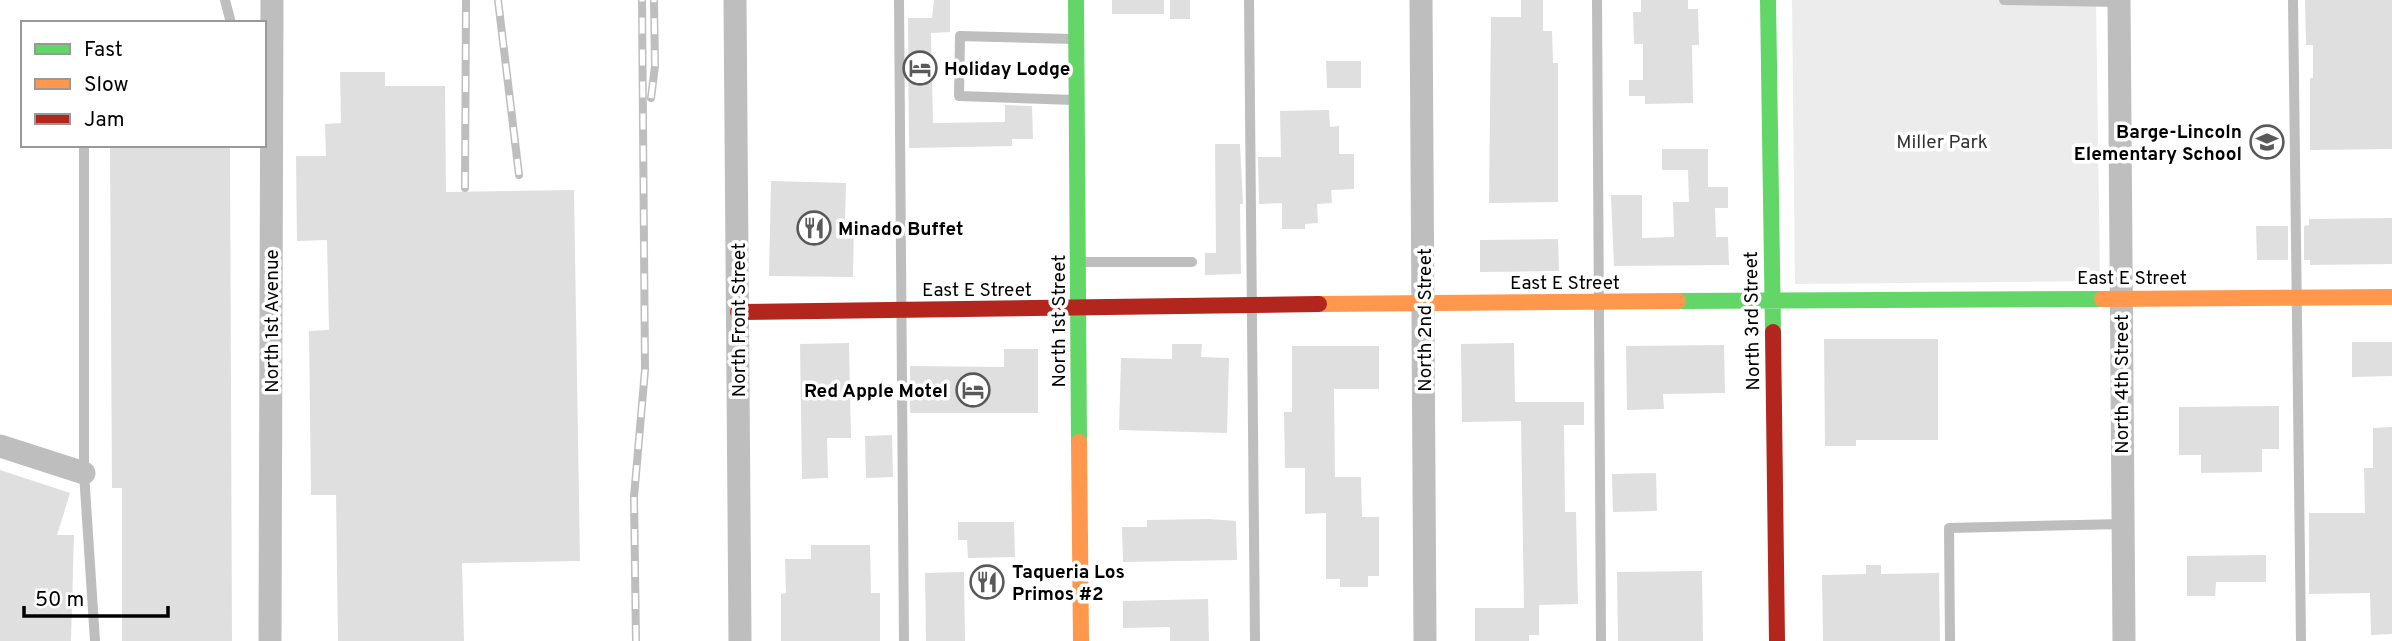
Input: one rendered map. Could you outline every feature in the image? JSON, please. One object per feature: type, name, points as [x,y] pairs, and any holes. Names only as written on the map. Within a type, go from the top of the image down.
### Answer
[{"type":"street","name":"North 1st Avenue","points":[[270,641],[272,0]]},
{"type":"street","name":"North Front Street","points":[[735,0],[740,641]]},
{"type":"street","name":"North 1st Street","points":[[1076,0],[1081,641]]},
{"type":"street","name":"North 2nd Street","points":[[1421,0],[1425,641]]},
{"type":"street","name":"North 3rd Street","points":[[1768,0],[1777,641]]},
{"type":"street","name":"North 4th Street","points":[[2119,1],[2124,641]]},
{"type":"street","name":"East E Street","points":[[738,312],[1424,303],[2392,297]]},
{"type":"street","points":[[0,446],[84,473]]},
{"type":"lane","points":[[225,0],[230,21]]},
{"type":"lane","points":[[899,0],[904,641]]},
{"type":"lane","points":[[1249,0],[1255,641]]},
{"type":"lane","points":[[1597,0],[1601,641]]},
{"type":"lane","points":[[2004,0],[2119,1]]},
{"type":"lane","points":[[2293,0],[2301,641]]},
{"type":"lane","points":[[1076,39],[960,36],[959,96],[1077,100]]},
{"type":"lane","points":[[84,147],[84,473],[95,641]]},
{"type":"lane","points":[[261,147],[272,190]]},
{"type":"lane","points":[[1079,262],[1192,262]]},
{"type":"lane","points":[[1950,641],[1949,527],[2123,524]]},
{"type":"green space","name":"Miller Park","points":[[1792,0],[2096,0],[2100,281],[1795,284]]},
{"type":"building","name":"Holiday Lodge","points":[[934,0],[950,0],[950,32],[931,33],[933,123],[1005,122],[1005,105],[1032,106],[1033,139],[1012,139],[1012,146],[909,148],[908,18],[932,18]]},
{"type":"building","points":[[1112,0],[1164,0],[1164,14],[1112,14]]},
{"type":"building","points":[[1170,0],[1190,0],[1190,19],[1170,19]]},
{"type":"building","points":[[1521,0],[1543,0],[1543,31],[1552,31],[1553,63],[1558,63],[1558,202],[1489,203],[1491,17],[1521,17]]},
{"type":"building","points":[[1641,0],[1688,0],[1688,9],[1698,9],[1699,45],[1692,45],[1693,103],[1645,104],[1645,96],[1629,96],[1629,80],[1643,80],[1643,44],[1634,44],[1633,12],[1641,12]]},
{"type":"building","points":[[2305,0],[2392,0],[2392,149],[2310,150],[2313,45],[2306,45]]},
{"type":"building","points":[[1326,61],[1361,61],[1361,88],[1327,88]]},
{"type":"building","points":[[340,72],[385,72],[385,86],[445,86],[446,192],[574,190],[580,561],[462,563],[464,641],[338,641],[336,495],[311,495],[309,331],[329,330],[327,240],[297,241],[296,156],[326,156],[325,124],[341,123]]},
{"type":"building","points":[[1329,110],[1330,127],[1339,126],[1339,154],[1354,154],[1354,189],[1331,190],[1332,203],[1317,204],[1318,223],[1305,224],[1305,229],[1282,229],[1282,203],[1259,204],[1258,157],[1281,157],[1280,111]]},
{"type":"building","points":[[1215,144],[1240,144],[1243,204],[1240,204],[1241,274],[1205,275],[1205,253],[1216,253]]},
{"type":"building","points":[[110,147],[230,147],[232,641],[122,641],[122,488],[112,488]]},
{"type":"building","points":[[1662,149],[1708,149],[1708,187],[1728,187],[1728,208],[1715,208],[1716,237],[1728,237],[1729,265],[1614,266],[1611,195],[1642,195],[1642,238],[1674,237],[1673,202],[1689,202],[1688,170],[1662,170]]},
{"type":"building","name":"Minado Buffet","points":[[771,181],[846,183],[845,221],[854,221],[853,277],[769,276]]},
{"type":"building","points":[[2392,218],[2392,264],[2310,265],[2310,260],[2304,260],[2304,226],[2309,225],[2309,219]]},
{"type":"building","points":[[2256,226],[2288,226],[2288,260],[2257,260]]},
{"type":"building","points":[[1558,239],[1559,271],[1480,272],[1480,240]]},
{"type":"building","points":[[1824,339],[1938,339],[1938,440],[1856,440],[1856,446],[1825,446]]},
{"type":"building","points":[[2352,342],[2392,342],[2392,376],[2352,377]]},
{"type":"building","points":[[849,343],[851,438],[827,438],[828,478],[802,479],[800,344]]},
{"type":"building","points":[[1514,343],[1515,402],[1584,402],[1584,425],[1564,425],[1565,512],[1576,512],[1578,604],[1539,605],[1539,635],[1529,635],[1529,641],[1475,641],[1475,608],[1524,608],[1521,421],[1462,422],[1461,344]]},
{"type":"building","points":[[1172,344],[1202,344],[1201,357],[1229,358],[1227,433],[1119,430],[1121,358],[1172,359]]},
{"type":"building","points":[[1724,345],[1725,393],[1663,394],[1664,409],[1627,410],[1626,346]]},
{"type":"building","points":[[1292,346],[1379,346],[1379,389],[1334,389],[1335,477],[1361,477],[1362,517],[1379,517],[1379,576],[1368,576],[1368,587],[1340,587],[1340,579],[1326,579],[1326,513],[1305,514],[1305,468],[1285,468],[1284,412],[1292,412]]},
{"type":"building","name":"Red Apple Motel","points":[[1004,349],[1038,349],[1038,413],[910,413],[910,366],[1004,367]]},
{"type":"building","points":[[2279,406],[2279,449],[2262,449],[2262,472],[2201,473],[2201,455],[2179,455],[2179,407]]},
{"type":"building","points":[[2392,427],[2392,634],[2371,635],[2370,593],[2309,594],[2309,513],[2365,513],[2364,468],[2373,468],[2373,428]]},
{"type":"building","points":[[892,435],[893,477],[866,478],[865,436]]},
{"type":"building","points":[[0,470],[70,493],[57,535],[74,535],[71,641],[0,641]]},
{"type":"building","points":[[1656,473],[1657,511],[1613,512],[1612,474]]},
{"type":"building","points":[[1147,520],[1236,521],[1237,560],[1123,562],[1122,527],[1147,527]]},
{"type":"building","points":[[958,522],[1014,522],[1015,557],[968,558],[967,540],[958,540]]},
{"type":"building","points":[[811,545],[870,545],[871,593],[880,593],[880,641],[781,641],[781,594],[786,593],[785,559],[811,559]]},
{"type":"building","points":[[2266,555],[2266,582],[2216,582],[2215,596],[2187,596],[2187,556]]},
{"type":"building","points":[[1866,565],[1881,565],[1881,574],[1939,573],[1940,641],[1823,641],[1822,575],[1866,574]]},
{"type":"building","points":[[1702,571],[1703,641],[1618,641],[1617,572]]},
{"type":"building","points":[[964,572],[965,641],[926,641],[925,573]]},
{"type":"building","points":[[1208,599],[1209,641],[1170,641],[1170,627],[1123,628],[1123,601]]},
{"type":"railway","points":[[465,188],[466,0]]},
{"type":"railway","points":[[498,0],[519,175]]},
{"type":"railway","points":[[636,641],[634,497],[645,370],[642,0]]},
{"type":"railway","points":[[651,98],[655,66],[654,0]]},
{"type":"traffic: fast","points":[[1076,0],[1079,442]]},
{"type":"traffic: fast","points":[[1768,0],[1773,332]]},
{"type":"traffic: fast","points":[[1678,301],[2102,299]]},
{"type":"traffic: slow","points":[[2102,299],[2392,297]]},
{"type":"traffic: slow","points":[[1319,304],[1678,301]]},
{"type":"traffic: slow","points":[[1079,442],[1081,641]]},
{"type":"traffic: jam","points":[[738,312],[1319,304]]},
{"type":"traffic: jam","points":[[1773,332],[1777,641]]},
{"type":"place","name":"Holiday Lodge","points":[[920,68]]},
{"type":"place","name":"Barge-Lincoln Elementary School","points":[[2267,142]]},
{"type":"place","name":"Minado Buffet","points":[[814,228]]},
{"type":"place","name":"Red Apple Motel","points":[[973,390]]},
{"type":"place","name":"Taqueria Los Primos #2","points":[[987,582]]}]
